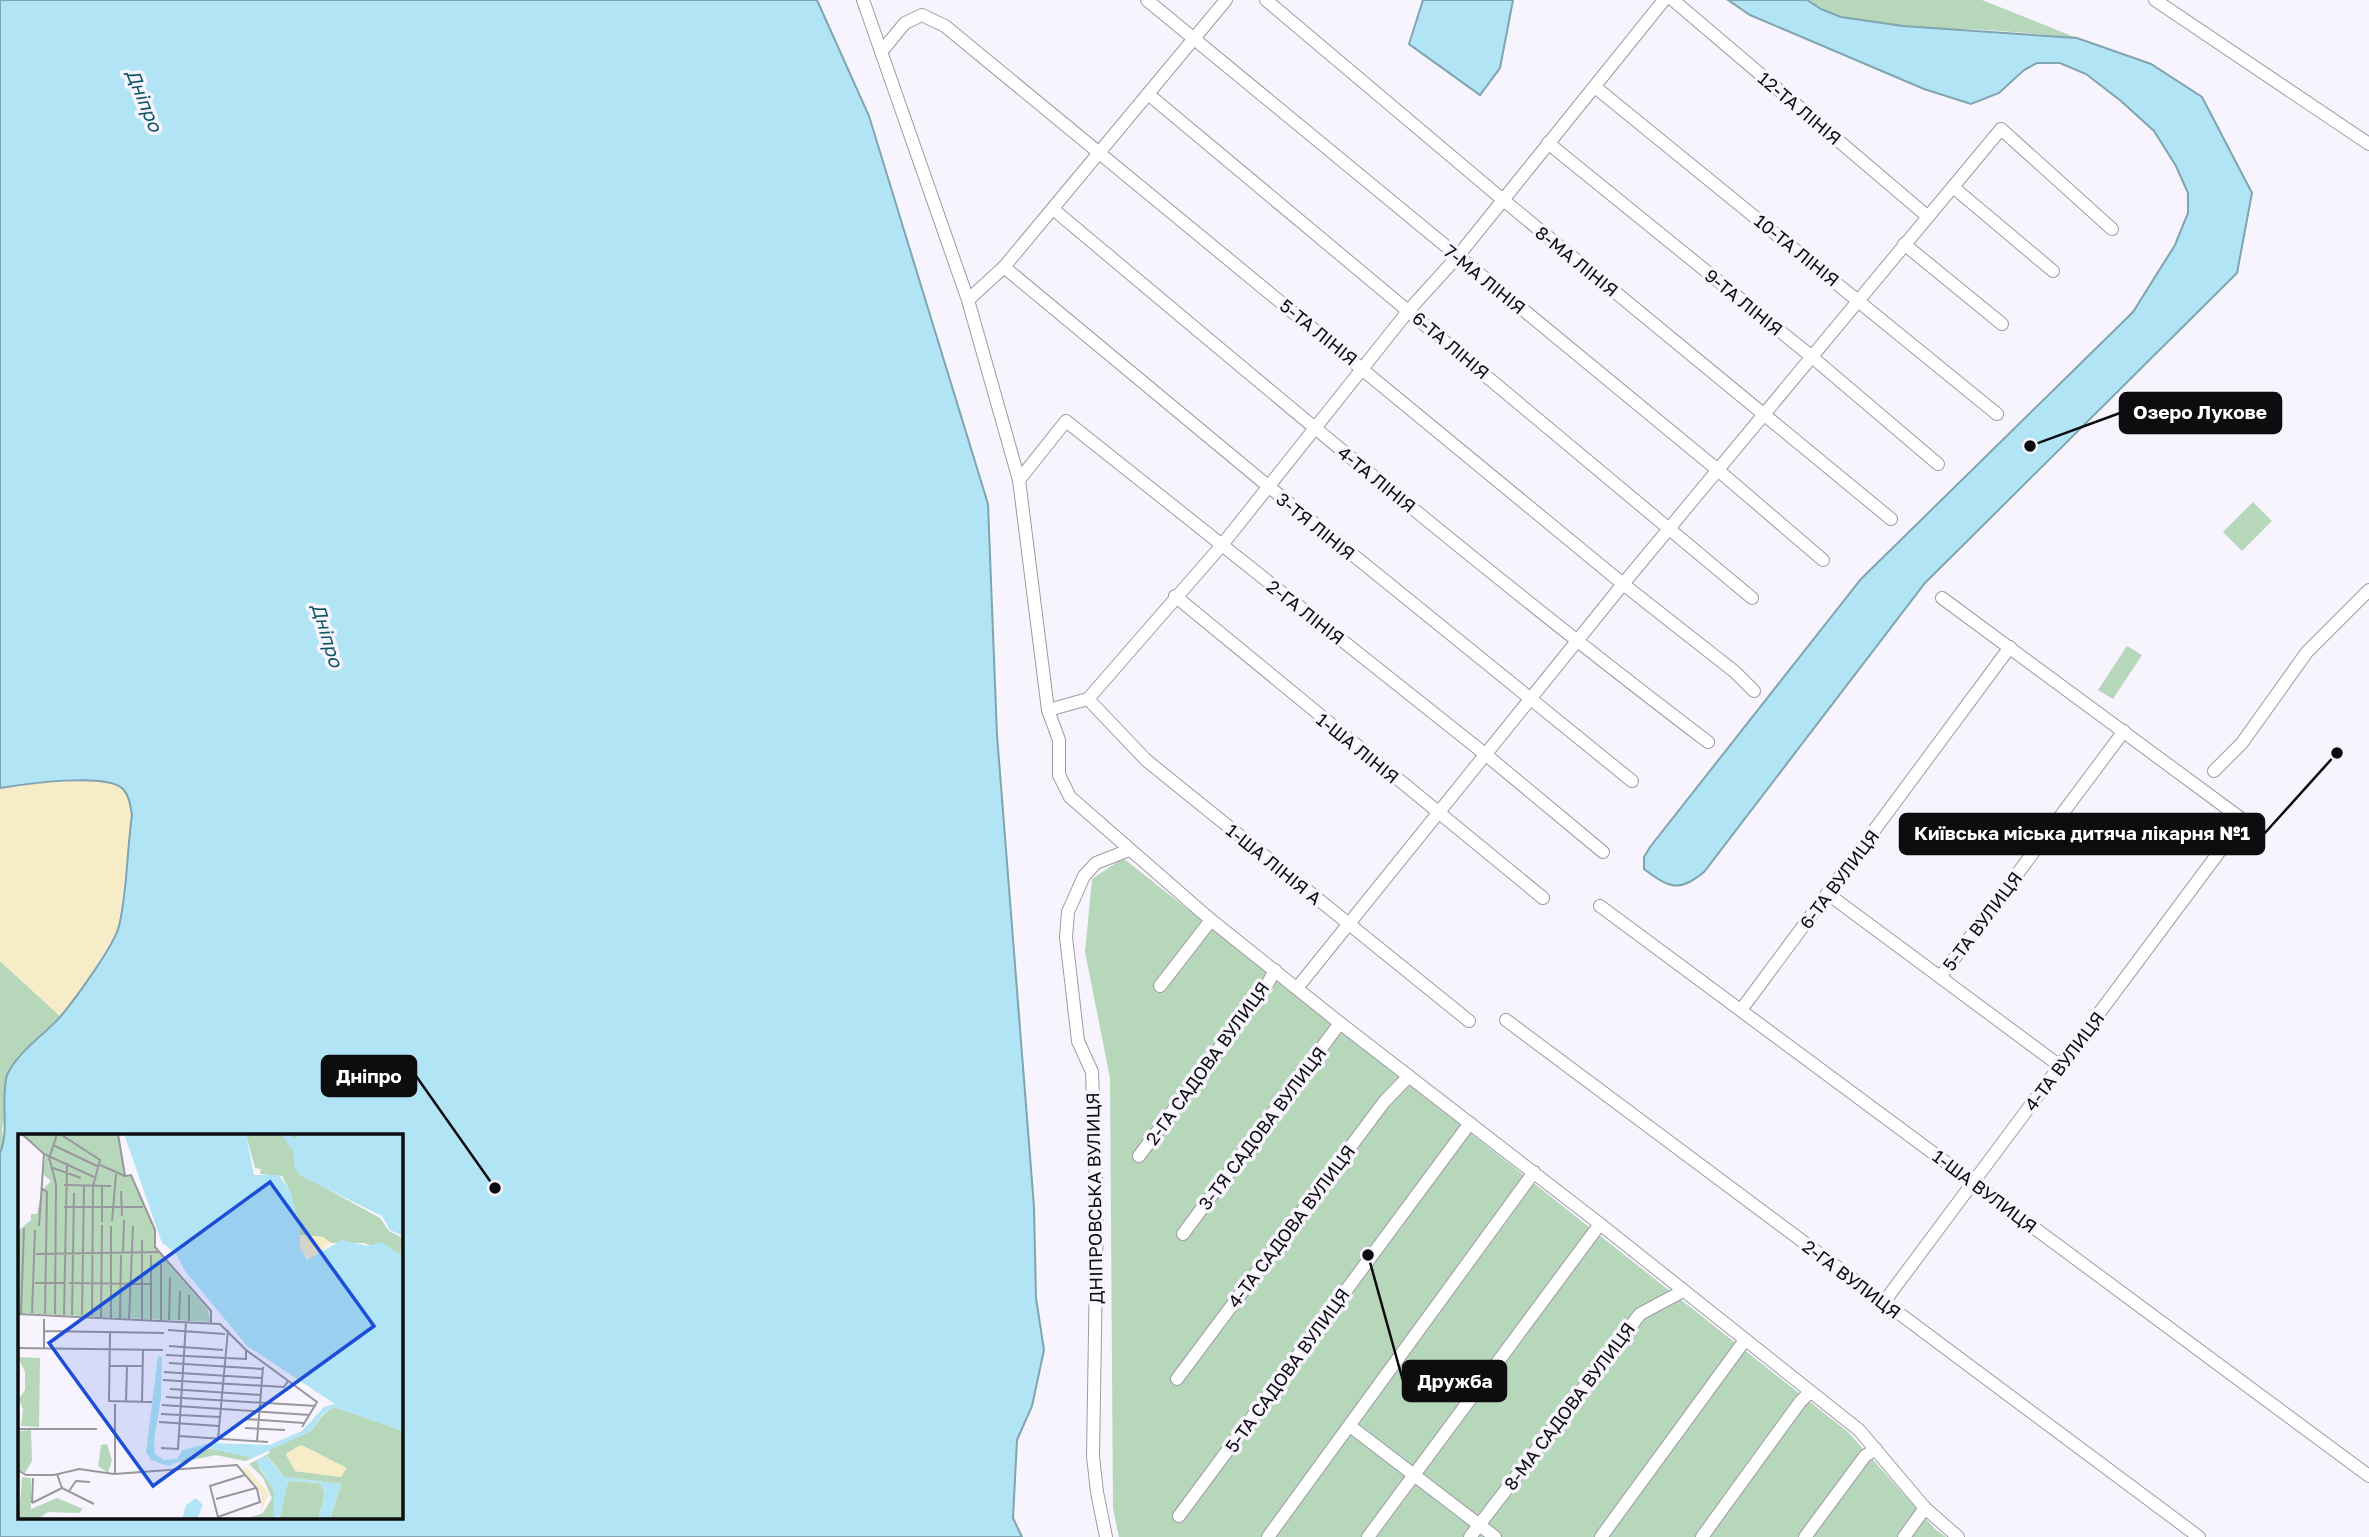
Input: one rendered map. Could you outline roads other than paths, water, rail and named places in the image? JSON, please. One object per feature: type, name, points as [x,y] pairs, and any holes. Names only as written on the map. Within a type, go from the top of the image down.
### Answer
[{"type":"street","points":[[863,0],[968,300],[1018,480],[1048,710],[1059,740],[1059,775],[1070,797],[1211,920],[1859,1430],[1925,1508],[1958,1537]]},
{"type":"street","name":"7-МА ЛІНІЯ","points":[[1147,0],[1719,471],[1823,560]]},
{"type":"street","points":[[968,300],[1004,267],[1226,0]]},
{"type":"street","name":"8-МА ЛІНІЯ","points":[[1266,0],[1502,199],[1892,519]]},
{"type":"street","points":[[1048,710],[1088,699],[1222,545],[1409,310],[1458,256],[1664,0]]},
{"type":"street","name":"12-ТА ЛІНІЯ","points":[[1673,0],[1927,216]]},
{"type":"street","points":[[2155,0],[2369,144]]},
{"type":"street","name":"5-ТА ЛІНІЯ","points":[[881,52],[905,23],[922,15],[945,26],[1754,691]]},
{"type":"street","name":"10-ТА ЛІНІЯ","points":[[1595,87],[1997,414]]},
{"type":"street","name":"6-ТА ЛІНІЯ","points":[[1149,94],[1752,598]]},
{"type":"street","points":[[1297,988],[1623,584],[2001,129],[2112,229]]},
{"type":"street","name":"9-ТА ЛІНІЯ","points":[[1548,143],[1812,357],[1938,464]]},
{"type":"street","points":[[1952,187],[2053,271]]},
{"type":"street","name":"4-ТА ЛІНІЯ","points":[[1053,209],[1576,642],[1708,742]]},
{"type":"street","points":[[1904,244],[2003,324]]},
{"type":"street","name":"3-ТЯ ЛІНІЯ","points":[[1004,267],[1268,486],[1632,781]]},
{"type":"street","name":"2-ГА ЛІНІЯ","points":[[1018,480],[1066,421],[1485,754],[1603,852]]},
{"type":"street","points":[[2214,771],[2242,743],[2307,652],[2369,590]]},
{"type":"street","name":"1-ША ЛІНІЯ","points":[[1175,596],[1543,898]]},
{"type":"street","points":[[1942,598],[2124,731]]},
{"type":"street","name":"6-ТА ВУЛИЦЯ","points":[[1741,1010],[2010,647]]},
{"type":"street","name":"1-ША ЛІНІЯ А","points":[[1088,699],[1146,760],[1469,1021]]},
{"type":"street","name":"4-ТА ВУЛИЦЯ","points":[[1884,1302],[2243,820],[2124,731]]},
{"type":"street","name":"5-ТА ВУЛИЦЯ","points":[[1941,976],[2124,731]]},
{"type":"street","name":"ДНІПРОВСЬКА ВУЛИЦЯ","points":[[1106,1537],[1093,1456],[1097,1208],[1093,1072],[1078,1041],[1066,937],[1068,912],[1084,876],[1096,863],[1129,850]]},
{"type":"street","points":[[1828,894],[2060,1066]]},
{"type":"street","name":"1-ША ВУЛИЦЯ","points":[[1600,906],[2369,1476]]},
{"type":"street","points":[[1160,986],[1211,920]]},
{"type":"street","name":"2-ГА САДОВА ВУЛИЦЯ","points":[[1139,1156],[1275,970]]},
{"type":"street","name":"2-ГА ВУЛИЦЯ","points":[[1506,1020],[2199,1537]]},
{"type":"street","name":"3-ТЯ САДОВА ВУЛИЦЯ","points":[[1183,1234],[1340,1023]]},
{"type":"street","name":"4-ТА САДОВА ВУЛИЦЯ","points":[[1177,1379],[1384,1102],[1409,1076]]},
{"type":"street","name":"5-ТА САДОВА ВУЛИЦЯ","points":[[1179,1516],[1470,1123]]},
{"type":"street","points":[[1268,1537],[1534,1172]]},
{"type":"street","points":[[1368,1537],[1600,1224]]},
{"type":"street","name":"8-МА САДОВА ВУЛИЦЯ","points":[[1470,1537],[1640,1314],[1683,1291]]},
{"type":"street","points":[[1601,1537],[1745,1340]]},
{"type":"street","points":[[1702,1537],[1810,1392]]},
{"type":"street","points":[[1350,1426],[1495,1537]]},
{"type":"street","points":[[1805,1537],[1866,1456],[1876,1449]]},
{"type":"street","points":[[1904,1537],[1925,1508]]},
{"type":"water","points":[[0,0],[817,0],[869,116],[988,504],[997,735],[1034,1207],[1036,1298],[1044,1350],[1032,1406],[1017,1440],[1013,1518],[1022,1537],[0,1537],[0,1153],[4,1134],[5,1085],[12,1066],[67,1008],[116,935],[124,900],[132,815],[123,789],[114,784],[83,780],[0,788]]},
{"type":"water","points":[[1423,0],[1513,0],[1500,68],[1480,95],[1409,44]]},
{"type":"water","points":[[1728,0],[1807,0],[1841,17],[1903,26],[2077,38],[2151,64],[2202,97],[2252,193],[2237,273],[1925,583],[1704,872],[1688,883],[1674,886],[1644,869],[1644,857],[1650,847],[1861,579],[2133,312],[2175,245],[2188,213],[2188,193],[2176,166],[2154,131],[2086,74],[2060,63],[2037,63],[2024,70],[1999,93],[1971,104],[1924,89],[1750,15]]},
{"type":"place","name":"Озеро Лукове","points":[[2030,446]]},
{"type":"place","name":"Київська міська дитяча лікарня №1","points":[[2337,753]]},
{"type":"place","name":"Дніпро","points":[[495,1188]]},
{"type":"place","name":"Дружба","points":[[1368,1255]]}]
